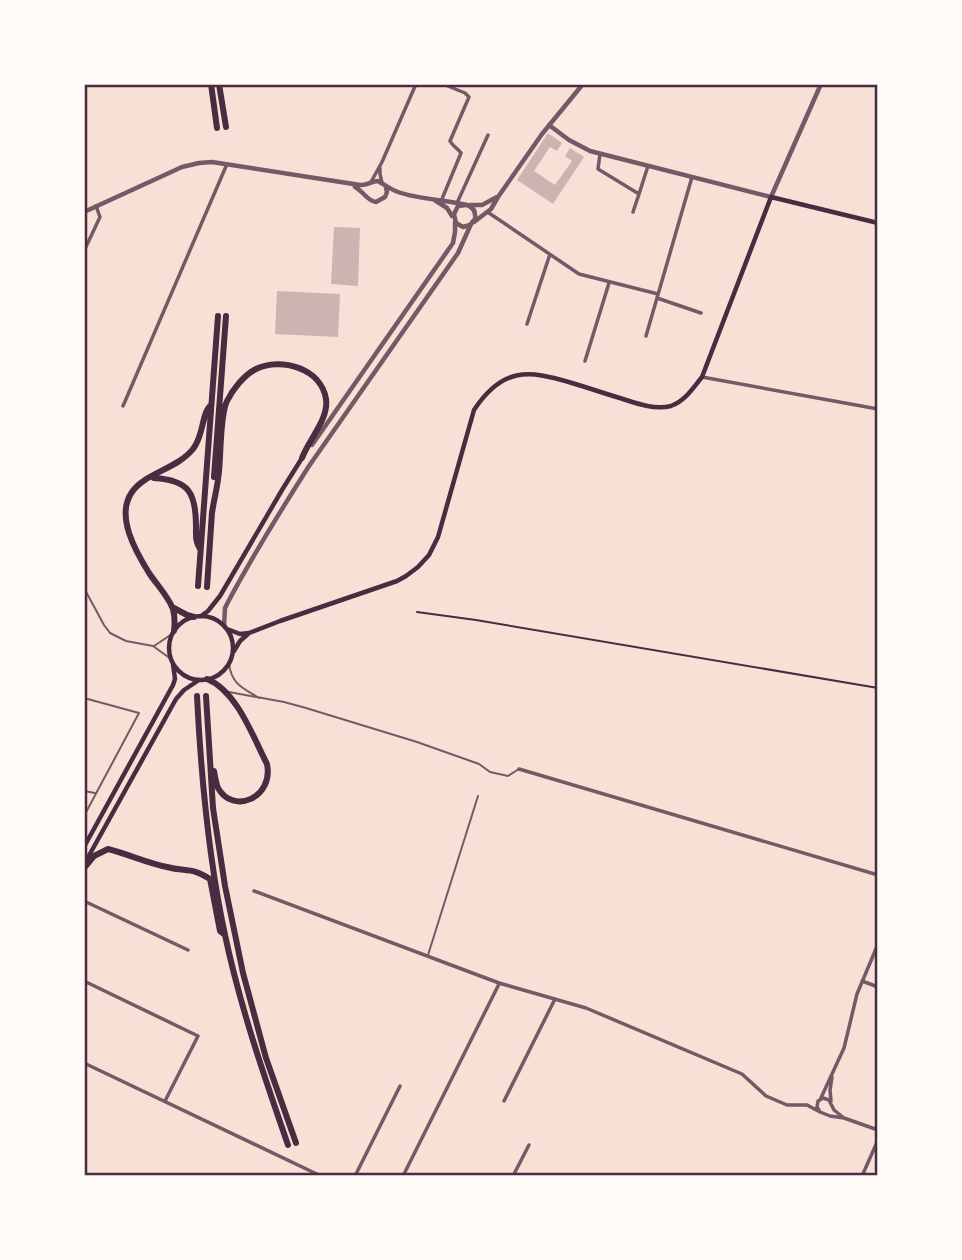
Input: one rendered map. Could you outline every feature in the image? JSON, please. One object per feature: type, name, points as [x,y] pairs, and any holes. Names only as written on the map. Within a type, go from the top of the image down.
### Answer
[{"type":"highway","points":[[211,84],[217,128]]},
{"type":"highway","points":[[219,84],[226,127]]},
{"type":"highway","points":[[198,586],[218,316]]},
{"type":"highway","points":[[207,587],[226,316]]},
{"type":"highway","points":[[212,513],[225,404],[233,390],[256,369],[280,364],[298,367],[314,377],[324,391],[326,400],[323,419],[302,458]]},
{"type":"highway","points":[[174,633],[172,607],[134,544],[126,520],[128,498],[134,489],[184,459],[195,448],[204,427],[206,410],[211,405]]},
{"type":"highway","points":[[151,478],[176,481],[190,493],[196,509],[196,543],[200,548]]},
{"type":"highway","points":[[172,607],[197,617]]},
{"type":"highway","points":[[203,680],[220,685],[228,692],[267,764],[268,781],[258,794],[251,799],[235,800],[221,792],[217,786],[209,742]]},
{"type":"highway","points":[[197,696],[205,811],[225,935],[269,1091],[292,1144],[243,973],[225,886],[213,808],[206,696]]},
{"type":"highway","points":[[84,867],[94,856],[108,849],[170,868],[193,869],[210,879],[220,931],[225,935]]},
{"type":"main road","points":[[197,617],[213,619],[240,634],[249,633],[387,585],[418,567],[429,555],[438,537],[474,410],[483,397],[500,382],[529,373],[550,376],[656,407],[673,405],[688,395],[702,377],[771,197],[878,223]]},
{"type":"main road","points":[[84,848],[173,685],[175,679],[170,645],[174,633],[183,622],[208,611],[220,596],[302,458]]},
{"type":"main road","points":[[225,628],[232,641],[233,653]]},
{"type":"main road","points":[[84,867],[176,699],[184,690],[222,672],[240,641],[249,633]]},
{"type":"main road","points":[[172,662],[186,676],[203,680]]},
{"type":"street","points":[[366,194],[416,84]]},
{"type":"street","points":[[442,199],[461,153],[450,141],[469,97],[443,84]]},
{"type":"street","points":[[432,198],[447,208],[462,226],[472,224],[489,212],[550,125],[583,84]]},
{"type":"street","points":[[550,125],[579,146],[600,154],[771,197],[821,84]]},
{"type":"street","points":[[302,458],[453,243],[456,232],[454,217],[458,203],[488,135]]},
{"type":"street","points":[[600,154],[598,169],[639,194]]},
{"type":"street","points":[[382,162],[380,174],[387,194],[382,200]]},
{"type":"street","points":[[84,212],[182,167],[199,163],[227,164],[349,184],[378,181],[401,193],[466,205],[472,208],[475,214],[462,246],[447,269],[291,494],[225,608],[225,628]]},
{"type":"street","points":[[123,406],[227,164]]},
{"type":"street","points":[[633,212],[648,166]]},
{"type":"street","points":[[646,336],[692,177]]},
{"type":"street","points":[[349,184],[373,201],[401,193]]},
{"type":"street","points":[[454,217],[458,206],[482,205],[498,197]]},
{"type":"street","points":[[84,251],[100,217],[96,206]]},
{"type":"street","points":[[489,212],[579,274],[657,296],[701,313]]},
{"type":"street","points":[[527,324],[550,256]]},
{"type":"street","points":[[585,361],[609,283]]},
{"type":"street","points":[[702,377],[878,409]]},
{"type":"street","points":[[519,769],[878,875]]},
{"type":"street","points":[[254,891],[499,984],[586,1008],[742,1074],[764,1095],[782,1103],[805,1105],[826,1098],[844,1118]]},
{"type":"street","points":[[84,901],[188,950]]},
{"type":"street","points":[[821,1112],[817,1107],[819,1101],[844,1048],[853,1008],[878,943]]},
{"type":"street","points":[[84,981],[198,1036],[165,1101]]},
{"type":"street","points":[[862,981],[878,987]]},
{"type":"street","points":[[403,1176],[499,984]]},
{"type":"street","points":[[504,1101],[555,999]]},
{"type":"street","points":[[84,1063],[321,1176]]},
{"type":"street","points":[[821,1112],[828,1112],[832,1105],[830,1091],[834,1071]]},
{"type":"street","points":[[355,1176],[400,1086]]},
{"type":"street","points":[[805,1105],[878,1130]]},
{"type":"street","points":[[862,1176],[878,1140]]},
{"type":"street","points":[[513,1176],[529,1145]]},
{"type":"lane","points":[[84,588],[110,633],[126,641],[153,646],[172,662]]},
{"type":"lane","points":[[153,646],[174,633]]},
{"type":"lane","points":[[229,663],[230,672],[239,685],[260,698]]},
{"type":"lane","points":[[228,692],[284,702],[417,742],[479,764],[489,772],[508,776],[519,769]]},
{"type":"lane","points":[[84,698],[139,713],[84,816]]},
{"type":"lane","points":[[84,791],[96,794]]},
{"type":"lane","points":[[427,957],[478,796]]},
{"type":"path","points":[[417,612],[878,688]]},
{"type":"building","points":[[548,133],[562,143],[557,151],[550,147],[534,171],[555,185],[572,161],[565,156],[570,148],[584,157],[553,204],[517,180]]},
{"type":"building","points":[[334,227],[360,228],[358,286],[331,284]]},
{"type":"building","points":[[277,291],[340,294],[338,337],[275,334]]}]
